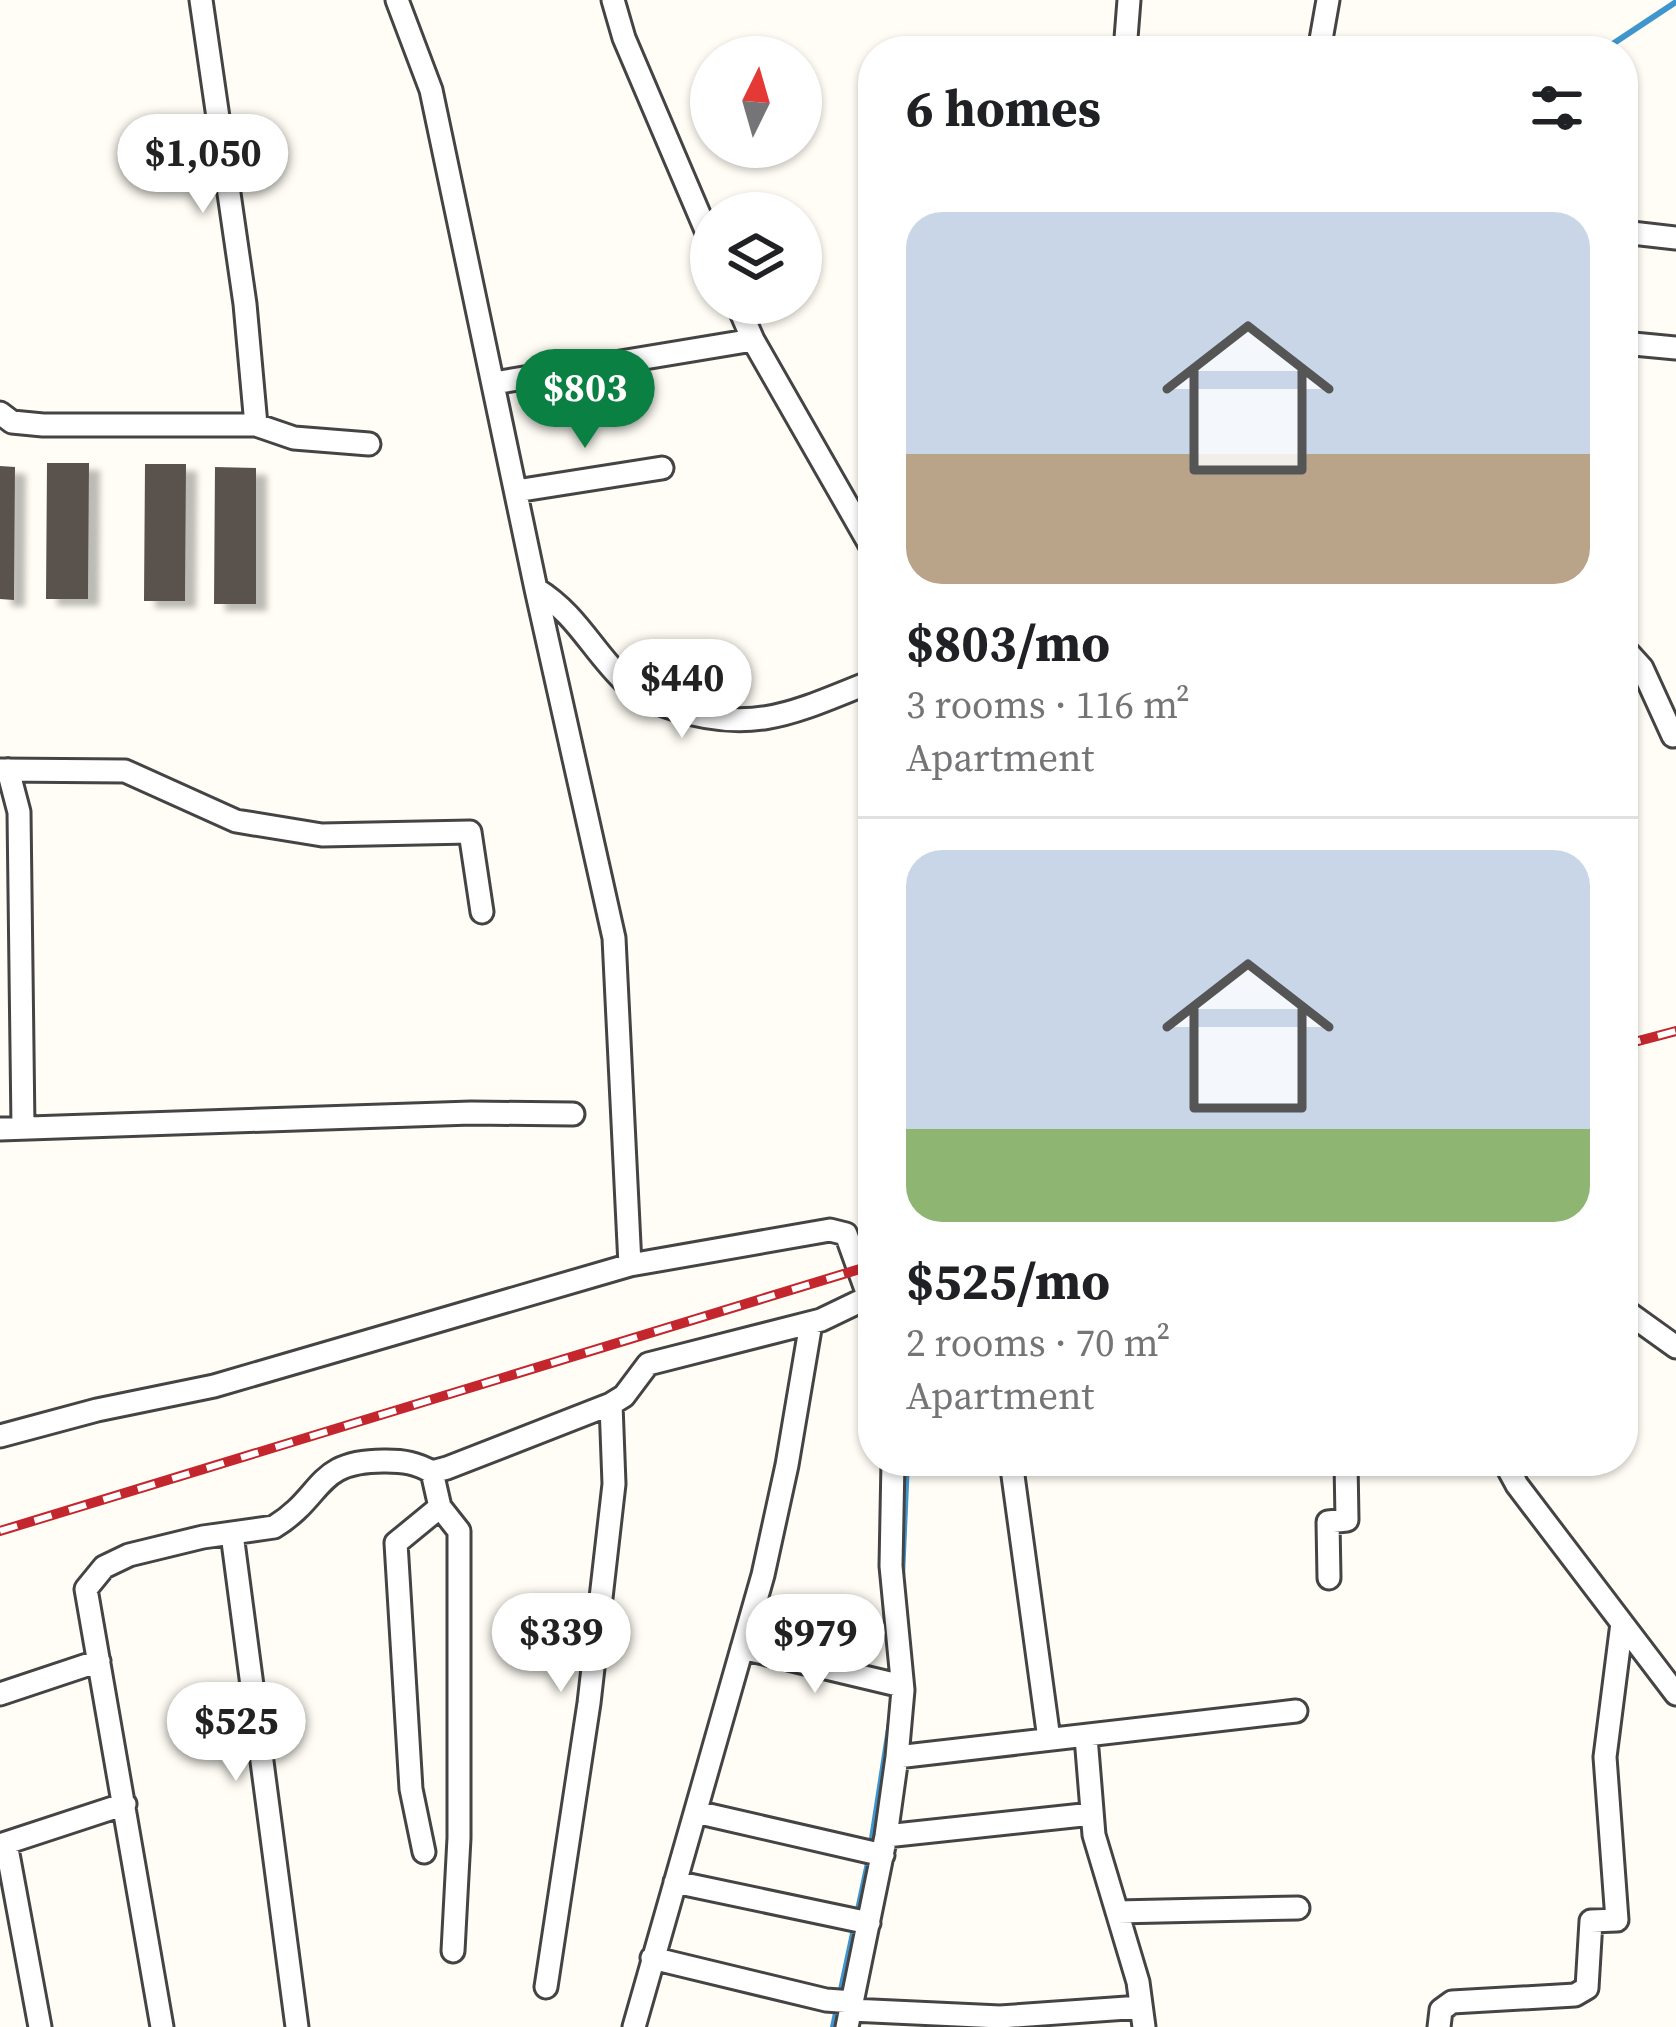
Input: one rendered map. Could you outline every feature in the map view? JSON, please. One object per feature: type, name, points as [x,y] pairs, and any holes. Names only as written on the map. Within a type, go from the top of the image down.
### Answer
[{"type":"street","points":[[201,0],[245,304],[256,425]]},
{"type":"street","points":[[397,0],[431,90],[614,938],[630,1265]]},
{"type":"street","points":[[613,0],[624,38],[690,193]]},
{"type":"street","points":[[1126,36],[1129,0]]},
{"type":"street","points":[[1322,36],[1328,0]]},
{"type":"street","points":[[1638,234],[1676,238]]},
{"type":"street","points":[[746,324],[858,524]]},
{"type":"street","points":[[494,383],[753,340]]},
{"type":"street","points":[[1638,344],[1676,348]]},
{"type":"street","points":[[0,413],[12,422],[43,425],[256,425],[294,438],[369,444]]},
{"type":"street","points":[[516,491],[662,468]]},
{"type":"street","points":[[536,590],[563,606],[626,683],[650,701],[712,721],[768,720],[858,687]]},
{"type":"street","points":[[1638,664],[1672,736]]},
{"type":"street","points":[[482,912],[470,832],[322,835],[236,821],[125,771],[4,770],[19,812],[11,1128],[471,1112],[573,1114]]},
{"type":"street","points":[[0,1436],[214,1386],[630,1265],[842,1231],[858,1261]]},
{"type":"street","points":[[432,1472],[611,1404],[624,1396],[648,1364],[811,1322],[858,1301]]},
{"type":"street","points":[[1638,1320],[1676,1347]]},
{"type":"street","points":[[634,2027],[742,1648],[787,1465],[811,1322]]},
{"type":"street","points":[[546,1987],[589,1703],[614,1484],[611,1404]]},
{"type":"street","points":[[162,2027],[86,1589],[104,1567],[151,1549],[254,1532],[282,1522],[330,1472],[345,1464],[400,1461],[432,1472],[440,1507],[459,1532],[459,1838],[453,1952]]},
{"type":"street","points":[[850,2013],[897,1757],[902,1686],[891,1567],[893,1476]]},
{"type":"street","points":[[1013,1476],[1049,1739]]},
{"type":"street","points":[[1329,1579],[1328,1522],[1347,1520],[1346,1476]]},
{"type":"street","points":[[1512,1476],[1676,1694]]},
{"type":"street","points":[[424,1852],[410,1789],[396,1544],[440,1507]]},
{"type":"street","points":[[232,1534],[297,2027]]},
{"type":"street","points":[[1439,2027],[1441,2010],[1452,2002],[1575,1995],[1587,1988],[1591,1921],[1617,1919],[1605,1757],[1622,1623]]},
{"type":"street","points":[[742,1648],[902,1686]]},
{"type":"street","points":[[0,1694],[99,1661]]},
{"type":"street","points":[[897,1757],[1296,1711]]},
{"type":"street","points":[[652,1958],[826,2000],[850,2013],[1143,2017],[1138,1982],[1094,1834],[1085,1737]]},
{"type":"street","points":[[40,2027],[3,1844],[124,1804]]},
{"type":"street","points":[[696,1812],[884,1846],[1092,1814]]},
{"type":"street","points":[[675,1882],[869,1923]]},
{"type":"street","points":[[1117,1912],[1298,1908]]},
{"type":"building","points":[[47,463],[89,463],[88,599],[46,599]]},
{"type":"building","points":[[145,464],[186,464],[185,601],[144,601]]},
{"type":"building","points":[[0,466],[15,467],[14,600],[0,599]]},
{"type":"building","points":[[215,467],[256,468],[256,604],[214,604]]},
{"type":"waterway","points":[[1625,36],[1676,2]]},
{"type":"waterway","points":[[902,1577],[906,1476]]},
{"type":"waterway","points":[[871,1845],[890,1722]]},
{"type":"waterway","points":[[833,2027],[869,1858]]},
{"type":"railway","points":[[1638,1041],[1676,1031]]},
{"type":"railway","points":[[0,1531],[858,1270]]}]
